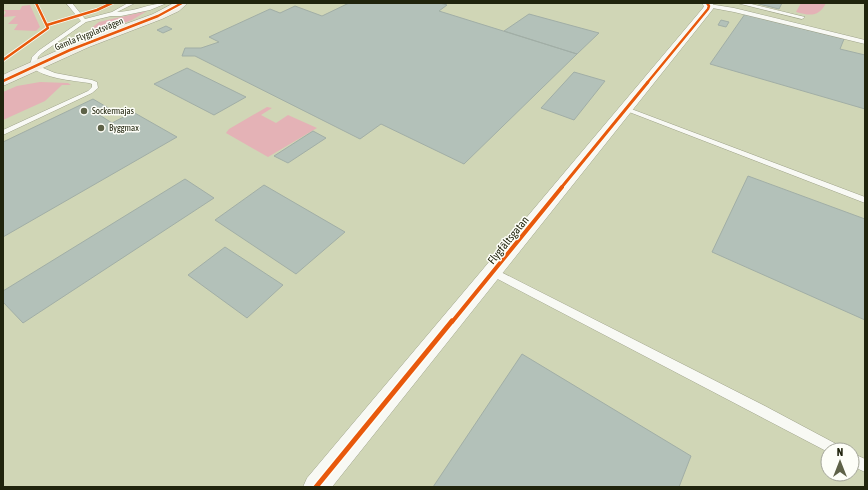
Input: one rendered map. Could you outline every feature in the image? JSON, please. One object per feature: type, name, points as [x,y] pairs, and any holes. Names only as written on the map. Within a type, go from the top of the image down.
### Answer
[{"type":"street","points":[[164,3],[184,3]]},
{"type":"street","name":"Gamla Flygplatsvägen","points":[[153,17],[164,3]]},
{"type":"street","name":"Gamla Flygplatsvägen","points":[[3,81],[33,66],[153,17],[167,13],[184,3]]},
{"type":"street","name":"Flygfältsgatan","points":[[316,487],[708,9],[708,4]]},
{"type":"lane","points":[[69,3],[84,21]]},
{"type":"lane","points":[[3,133],[90,92],[95,88],[95,83],[90,81],[40,71],[33,66],[36,57],[40,52],[84,21],[111,14],[132,3]]},
{"type":"lane","points":[[111,14],[121,14],[164,3]]},
{"type":"lane","points":[[740,3],[802,17]]},
{"type":"lane","points":[[708,4],[865,42]]},
{"type":"lane","points":[[626,109],[865,200]]},
{"type":"lane","points":[[493,272],[821,442]]},
{"type":"shaded area","points":[[801,3],[826,3],[820,11],[810,15],[796,12]]},
{"type":"shaded area","points":[[30,5],[40,27],[36,31],[14,30],[18,24],[8,24],[16,16],[3,17],[6,12],[3,10],[20,10],[22,6]]},
{"type":"shaded area","points":[[147,11],[132,20],[89,37],[86,35],[94,30],[90,29],[99,22]]},
{"type":"shaded area","points":[[40,82],[68,83],[71,85],[62,85],[45,101],[3,120],[3,92],[17,86]]},
{"type":"shaded area","points":[[267,107],[272,108],[261,115],[276,123],[288,115],[317,128],[268,157],[226,133],[229,129]]},
{"type":"building","points":[[349,3],[440,3],[447,5],[439,11],[577,54],[464,164],[381,124],[360,139],[195,56],[182,56],[185,48],[201,48],[219,42],[209,37],[270,9],[280,13],[295,6],[322,16]]},
{"type":"building","points":[[755,3],[782,3],[779,9]]},
{"type":"building","points":[[529,14],[599,33],[577,54],[504,31]]},
{"type":"building","points":[[745,14],[844,39],[840,49],[865,55],[865,109],[710,64]]},
{"type":"building","points":[[721,20],[729,22],[726,27],[718,25]]},
{"type":"building","points":[[166,26],[172,29],[163,33],[157,30]]},
{"type":"building","points":[[187,68],[246,97],[214,115],[154,84]]},
{"type":"building","points":[[574,72],[605,81],[574,120],[541,108]]},
{"type":"building","points":[[93,99],[110,109],[98,114],[112,123],[133,112],[177,137],[3,237],[3,142]]},
{"type":"building","points":[[313,131],[326,138],[288,163],[274,156]]},
{"type":"building","points":[[748,176],[865,219],[865,320],[712,252]]},
{"type":"building","points":[[185,179],[214,198],[23,323],[3,302],[3,291]]},
{"type":"building","points":[[264,185],[345,232],[296,274],[215,220]]},
{"type":"building","points":[[225,247],[283,285],[247,318],[188,275]]},
{"type":"building","points":[[522,354],[691,456],[679,487],[433,487]]},
{"type":"cycle path","points":[[3,60],[48,28],[36,3]]},
{"type":"cycle path","points":[[47,25],[97,10],[112,3]]},
{"type":"cycle path","points":[[3,81],[70,50],[158,16],[182,3]]},
{"type":"cycle path","points":[[316,487],[708,9],[709,6],[707,3]]},
{"type":"place","name":"Sockermajas","points":[[84,111]]},
{"type":"place","name":"Byggmax","points":[[101,128]]}]
